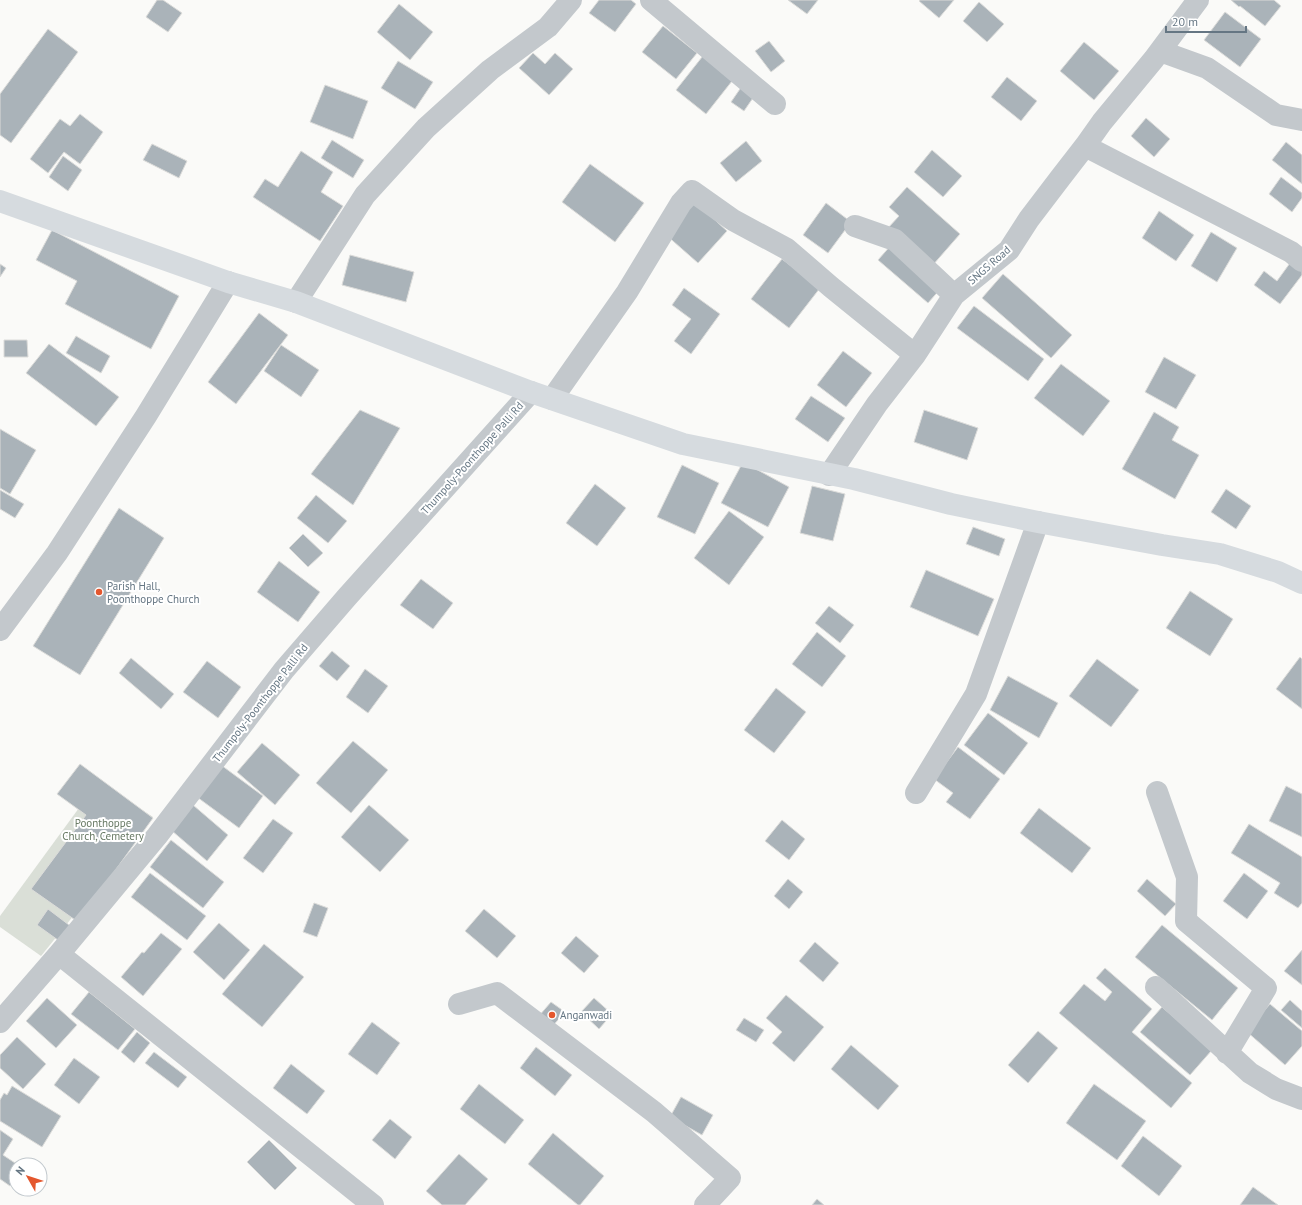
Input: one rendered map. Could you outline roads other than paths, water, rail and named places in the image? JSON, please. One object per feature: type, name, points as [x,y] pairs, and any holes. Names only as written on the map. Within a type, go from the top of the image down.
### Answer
[{"type":"main road","points":[[0,201],[228,282],[296,302],[531,392],[682,444],[854,479],[951,504],[1038,522],[1220,554],[1278,572],[1302,583]]},
{"type":"street","points":[[296,302],[365,195],[426,128],[490,70],[548,27],[571,0]]},
{"type":"street","points":[[650,0],[775,104]]},
{"type":"street","name":"SNGS Road","points":[[829,475],[877,404],[915,355],[954,295],[1009,250],[1034,213],[1102,122],[1157,55],[1198,0]]},
{"type":"street","points":[[1157,55],[1207,68],[1276,115],[1302,120]]},
{"type":"street","points":[[1085,146],[1290,252],[1302,261]]},
{"type":"street","points":[[552,399],[627,292],[681,203],[692,191],[733,220],[787,248],[831,287],[915,355]]},
{"type":"street","points":[[855,226],[895,240],[954,295]]},
{"type":"street","points":[[0,630],[57,553],[150,410],[228,282]]},
{"type":"street","name":"Thumpoly-Poonthoppe Palli Rd","points":[[0,1022],[59,954],[157,836],[284,670],[347,597],[531,392]]},
{"type":"street","points":[[916,792],[976,694],[1038,522]]},
{"type":"street","points":[[1157,792],[1187,877],[1186,921],[1266,988],[1227,1054]]},
{"type":"street","points":[[59,954],[373,1205]]},
{"type":"street","points":[[1156,988],[1227,1054],[1250,1073],[1276,1089],[1302,1099]]},
{"type":"street","points":[[459,1004],[497,993],[654,1112],[730,1178],[705,1205]]},
{"type":"place","name":"Parish Hall, Poonthoppe Church","points":[[99,592]]},
{"type":"place","name":"Anganwadi","points":[[552,1015]]},
{"type":"park label","name":"Poonthoppe Church, Cemetery","points":[[103,829]]}]
